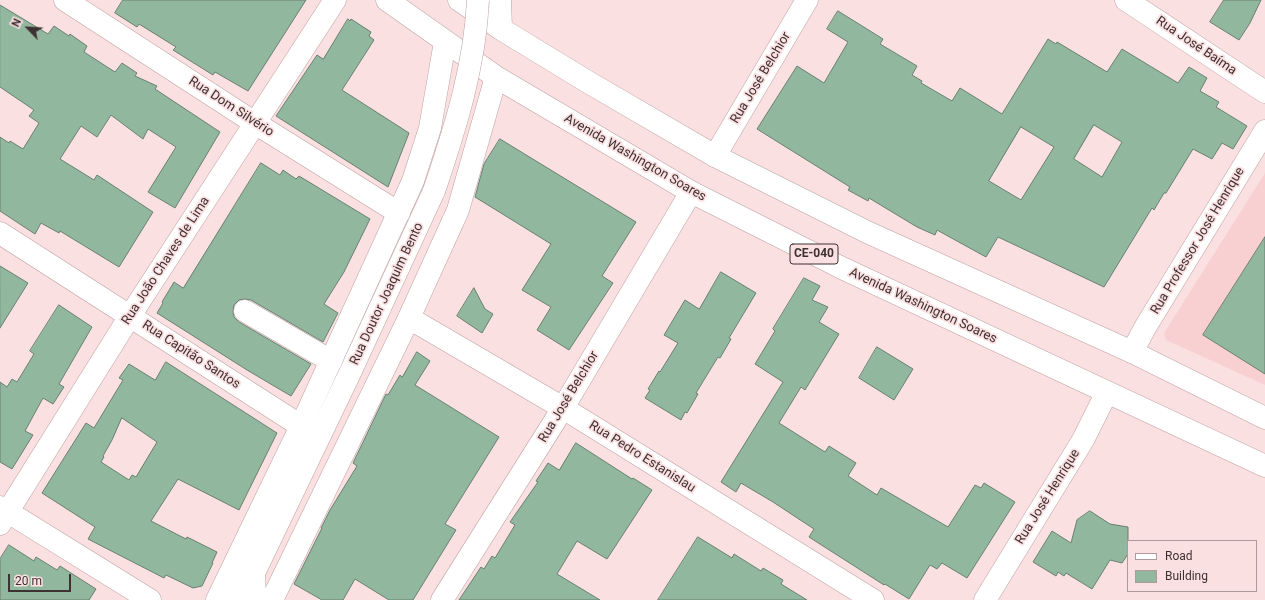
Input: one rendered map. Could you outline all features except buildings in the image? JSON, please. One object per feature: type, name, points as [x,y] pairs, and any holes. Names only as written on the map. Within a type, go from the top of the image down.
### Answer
[{"type":"main road","name":"Rua Dom Silvério","points":[[65,0],[255,123],[399,213]]},
{"type":"main road","name":"Rua João Chaves de Lima","points":[[2,514],[335,0]]},
{"type":"main road","name":"Avenida Washington Soares","points":[[387,0],[496,77],[691,192],[842,268],[1265,466]]},
{"type":"main road","points":[[459,0],[501,29],[715,156],[868,232],[1132,352],[1265,418]]},
{"type":"main road","name":"Rua Doutor Joaquim Bento","points":[[229,600],[231,595],[254,574],[349,375],[434,191],[463,99],[472,52],[478,0]]},
{"type":"main road","points":[[500,0],[501,29]]},
{"type":"main road","name":"Rua José Belchior","points":[[715,156],[807,0]]},
{"type":"main road","name":"Rua José Baíma","points":[[1126,0],[1265,92]]},
{"type":"main road","points":[[217,600],[301,426],[413,181],[430,128],[445,42]]},
{"type":"main road","points":[[261,599],[409,318],[458,210],[496,77]]},
{"type":"main road","name":"Rua Professor José Henrique","points":[[1132,352],[1146,326],[1265,131]]},
{"type":"main road","name":"Rua José Belchior","points":[[442,600],[563,408],[691,192]]},
{"type":"main road","name":"Rua Capitão Santos","points":[[0,233],[301,426]]},
{"type":"main road","points":[[245,311],[331,361]]},
{"type":"main road","name":"Rua Pedro Estanislau","points":[[409,318],[563,408],[873,600]]},
{"type":"main road","name":"Rua José Henrique","points":[[985,600],[1083,440],[1107,392]]},
{"type":"main road","points":[[2,514],[150,600]]},
{"type":"main road","name":"Rua Doutor Joaquim Bento","points":[[254,574],[261,599]]},
{"type":"shaded area","points":[[1265,173],[1265,385],[1166,340],[1164,333]]}]
